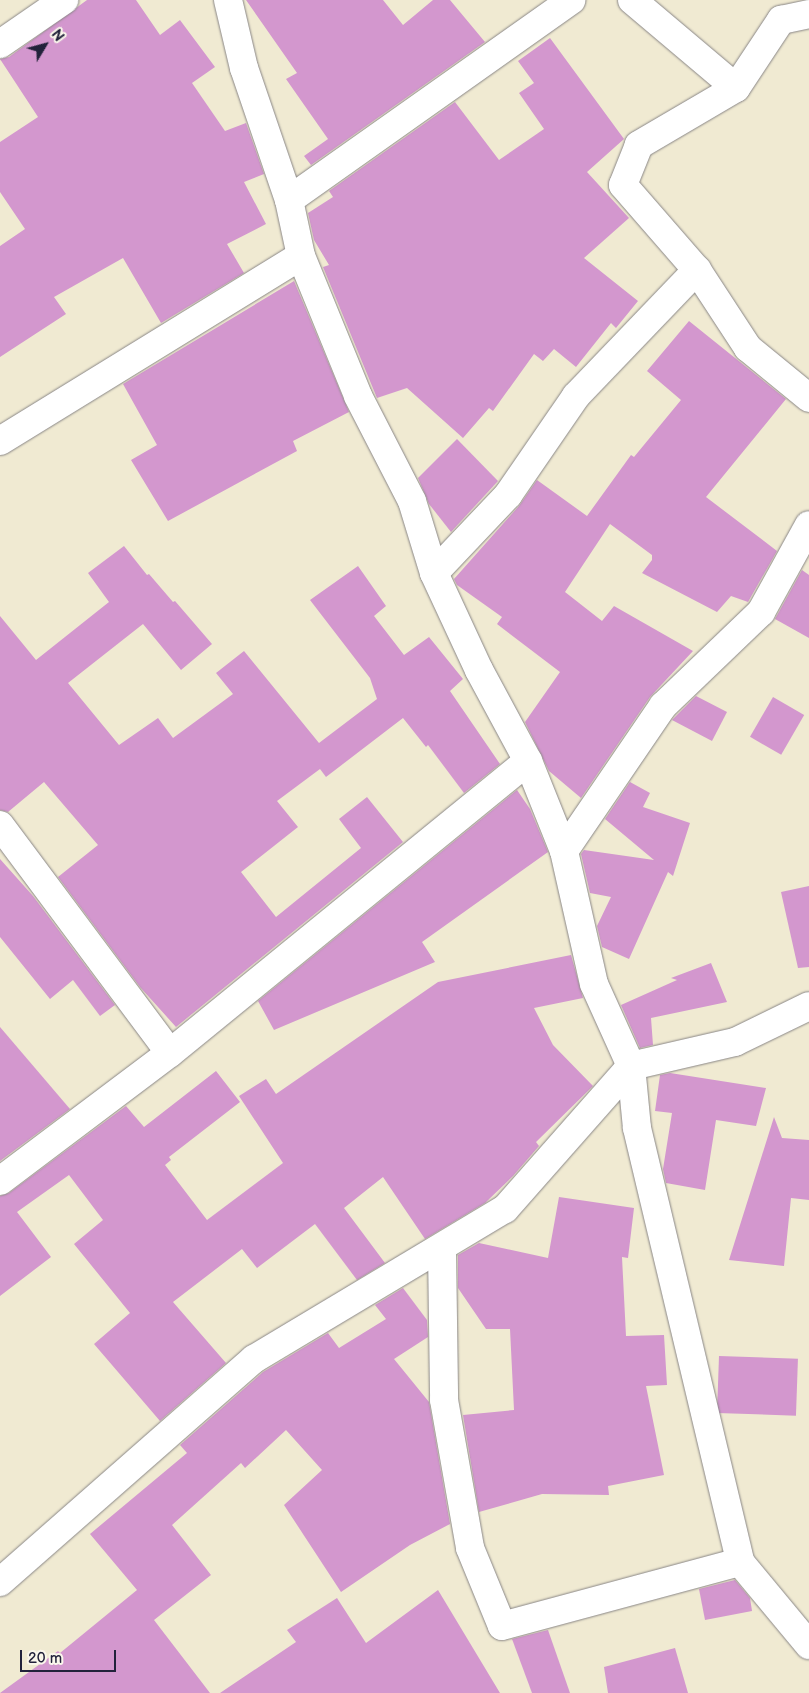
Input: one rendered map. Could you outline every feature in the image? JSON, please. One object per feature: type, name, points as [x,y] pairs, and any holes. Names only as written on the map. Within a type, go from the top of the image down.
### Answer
[{"type":"street","points":[[0,44],[64,0]]},
{"type":"street","points":[[228,0],[244,68],[289,200],[301,256],[358,396],[412,502],[434,573],[479,670],[528,761],[564,851],[594,984],[631,1066],[637,1128],[740,1562],[809,1645]]},
{"type":"street","points":[[289,200],[571,0]]},
{"type":"street","points":[[632,0],[736,88]]},
{"type":"street","points":[[809,14],[781,20],[736,88],[639,145],[623,185],[697,270],[748,348],[809,398]]},
{"type":"street","points":[[0,441],[301,256]]},
{"type":"street","points":[[434,573],[508,495],[576,396],[697,270]]},
{"type":"street","points":[[564,851],[663,706],[761,612],[809,525]]},
{"type":"street","points":[[0,1181],[170,1053],[528,761]]},
{"type":"street","points":[[0,825],[170,1053]]},
{"type":"street","points":[[0,1582],[254,1359],[442,1249],[505,1209],[631,1066],[735,1042],[809,1006]]},
{"type":"street","points":[[442,1249],[444,1400],[470,1548],[502,1626],[740,1562]]},
{"type":"building","points":[[87,0],[136,0],[160,35],[180,20],[215,67],[192,83],[225,131],[246,123],[264,174],[244,182],[266,224],[227,244],[244,273],[161,323],[123,258],[54,297],[66,314],[0,357],[0,246],[25,229],[0,192],[0,142],[38,117],[0,59],[9,57]]},
{"type":"building","points":[[246,0],[383,0],[403,25],[433,0],[450,0],[485,42],[311,165],[304,156],[328,139],[286,79],[297,73]]},
{"type":"building","points":[[550,38],[624,139],[587,172],[629,218],[584,258],[638,301],[616,328],[611,323],[576,367],[554,349],[543,361],[534,354],[493,411],[489,408],[463,438],[407,388],[377,398],[323,267],[329,265],[314,240],[308,213],[333,197],[329,191],[455,102],[499,160],[544,129],[519,93],[534,83],[518,61]]},
{"type":"building","points":[[294,281],[349,412],[293,441],[297,451],[168,521],[131,460],[157,445],[123,384]]},
{"type":"building","points":[[689,321],[786,399],[706,497],[777,551],[748,602],[731,596],[717,612],[642,573],[652,560],[652,555],[610,524],[565,592],[602,621],[614,606],[693,651],[650,697],[581,798],[549,771],[525,722],[560,672],[497,624],[502,617],[457,585],[454,579],[519,506],[537,480],[587,516],[631,455],[634,457],[681,400],[647,371]]},
{"type":"building","points":[[457,439],[498,481],[451,532],[429,504],[418,478]]},
{"type":"building","points":[[124,546],[147,575],[149,574],[173,602],[175,601],[212,644],[181,670],[143,624],[68,683],[119,745],[158,718],[173,738],[233,694],[216,673],[244,651],[319,743],[377,699],[370,678],[310,600],[358,566],[386,606],[374,616],[404,655],[429,637],[463,679],[450,691],[500,764],[464,793],[428,745],[426,747],[403,718],[326,777],[320,769],[277,801],[298,827],[241,872],[276,917],[361,848],[339,819],[367,797],[403,842],[176,1027],[140,987],[58,877],[98,845],[44,782],[8,812],[0,810],[0,616],[36,660],[109,602],[88,573]]},
{"type":"building","points":[[802,570],[809,575],[809,638],[775,619]]},
{"type":"building","points":[[696,696],[727,712],[712,741],[672,720]]},
{"type":"building","points":[[773,697],[804,715],[781,755],[750,737]]},
{"type":"building","points":[[630,782],[650,793],[643,807],[690,823],[673,876],[668,872],[629,959],[602,947],[597,926],[611,897],[590,893],[581,854],[584,850],[654,860],[605,819]]},
{"type":"building","points":[[517,790],[530,809],[548,852],[422,942],[435,962],[274,1030],[258,1001]]},
{"type":"building","points":[[0,859],[33,896],[115,1005],[100,1016],[73,980],[50,999],[0,937]]},
{"type":"building","points":[[809,886],[809,967],[798,968],[781,892]]},
{"type":"building","points":[[571,955],[583,998],[534,1008],[553,1045],[593,1086],[536,1142],[539,1146],[513,1176],[485,1203],[425,1239],[383,1177],[344,1208],[385,1263],[357,1280],[315,1224],[257,1268],[242,1249],[173,1302],[226,1363],[160,1421],[94,1344],[130,1313],[74,1244],[103,1220],[69,1175],[17,1212],[51,1257],[0,1296],[0,1196],[9,1193],[126,1106],[144,1127],[216,1071],[240,1102],[169,1157],[171,1160],[165,1165],[207,1220],[283,1163],[239,1096],[266,1079],[276,1094],[438,982]]},
{"type":"building","points":[[711,963],[727,1002],[651,1018],[653,1045],[640,1048],[621,1005],[677,980],[671,978]]},
{"type":"building","points":[[0,1027],[70,1109],[0,1161]]},
{"type":"building","points":[[670,1073],[766,1088],[756,1126],[716,1120],[705,1190],[666,1183],[663,1169],[672,1113],[655,1111],[660,1075]]},
{"type":"building","points":[[774,1117],[782,1138],[809,1140],[809,1200],[791,1198],[784,1266],[729,1260]]},
{"type":"building","points":[[559,1197],[634,1208],[628,1258],[622,1257],[626,1336],[664,1335],[667,1385],[646,1386],[664,1475],[608,1486],[609,1495],[542,1494],[479,1512],[463,1415],[514,1410],[510,1329],[486,1329],[458,1288],[458,1255],[479,1243],[548,1258]]},
{"type":"building","points":[[403,1288],[427,1320],[428,1337],[394,1359],[429,1402],[450,1524],[410,1545],[341,1592],[284,1505],[322,1470],[286,1430],[245,1468],[241,1463],[172,1525],[211,1575],[154,1620],[210,1693],[0,1693],[58,1651],[60,1653],[137,1590],[90,1534],[187,1453],[180,1445],[263,1372],[328,1333],[339,1348],[386,1319],[375,1305]]},
{"type":"building","points":[[719,1356],[798,1359],[796,1416],[717,1413]]},
{"type":"building","points":[[735,1580],[750,1598],[752,1611],[705,1620],[699,1589]]},
{"type":"building","points":[[438,1590],[500,1693],[220,1693],[296,1642],[287,1630],[337,1598],[366,1643]]},
{"type":"building","points":[[548,1630],[570,1693],[532,1693],[512,1639]]},
{"type":"building","points":[[675,1648],[688,1693],[608,1693],[604,1667]]}]
